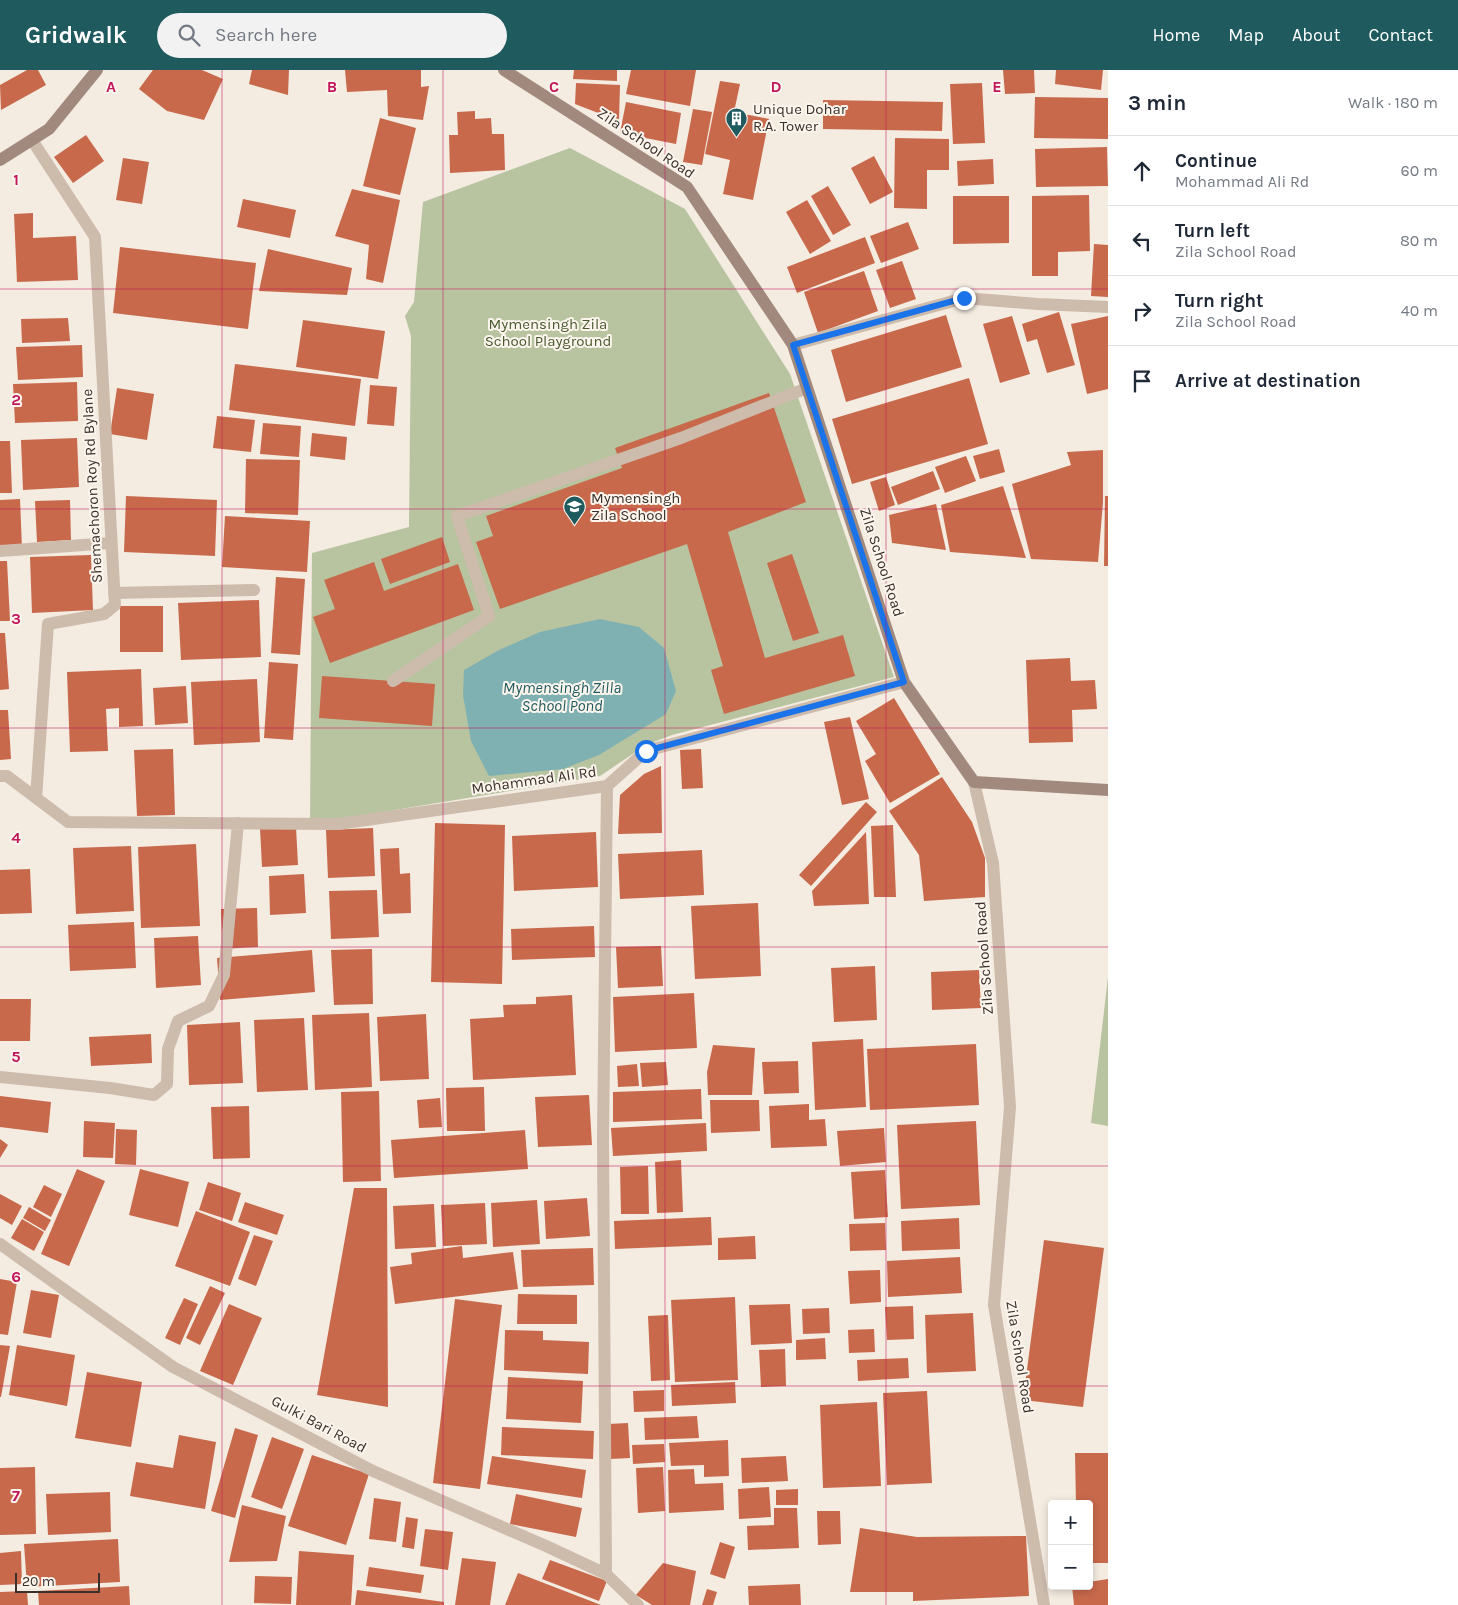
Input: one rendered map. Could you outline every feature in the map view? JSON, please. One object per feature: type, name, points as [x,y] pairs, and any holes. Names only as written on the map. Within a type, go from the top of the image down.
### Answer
[{"type":"main road","points":[[0,160],[49,129],[97,70]]},
{"type":"main road","name":"Zila School Road","points":[[504,70],[687,187],[793,345],[904,682],[974,782]]},
{"type":"main road","points":[[974,782],[1108,790]]},
{"type":"street","name":"Shemachoron Roy Rd Bylane","points":[[32,140],[95,237],[115,606],[104,614],[48,624],[36,798]]},
{"type":"street","points":[[793,345],[964,298],[1108,307]]},
{"type":"street","points":[[393,681],[489,616],[458,516],[681,438],[807,388]]},
{"type":"street","points":[[0,551],[111,543]]},
{"type":"street","points":[[114,593],[254,590]]},
{"type":"street","name":"Mohammad Ali Rd","points":[[0,776],[7,776],[68,822],[338,824],[607,786],[646,751],[904,682]]},
{"type":"street","name":"Zila School Road","points":[[974,782],[993,863],[1010,1107],[994,1305],[1044,1605]]},
{"type":"street","points":[[606,1574],[602,1139],[607,786]]},
{"type":"street","points":[[0,1077],[110,1088],[154,1096],[167,1084],[168,1049],[178,1021],[209,1006],[224,975],[238,823]]},
{"type":"street","name":"Gulki Bari Road","points":[[0,1244],[173,1367],[373,1471],[606,1574],[638,1605]]},
{"type":"green space","name":"Mymensingh Zila School Playground","points":[[570,148],[685,209],[790,374],[894,677],[672,735],[646,745],[600,776],[310,824],[312,553],[409,527],[411,336],[405,316],[414,302],[423,202]]},
{"type":"green space","points":[[1108,977],[1108,1126],[1091,1123]]},
{"type":"water","name":"Mymensingh Zilla School Pond","points":[[600,619],[639,627],[664,648],[676,691],[666,714],[599,755],[563,769],[489,776],[471,741],[463,695],[464,670],[499,650],[540,632]]},
{"type":"building","points":[[27,70],[38,70],[46,85],[1,110],[0,85]]},
{"type":"building","points":[[153,70],[202,70],[223,79],[204,120],[167,111],[139,89]]},
{"type":"building","points":[[252,70],[289,70],[288,95],[249,84]]},
{"type":"building","points":[[345,70],[421,70],[421,87],[429,86],[423,120],[388,116],[387,90],[347,92]]},
{"type":"building","points":[[574,70],[617,70],[617,81],[573,79]]},
{"type":"building","points":[[631,70],[696,70],[690,106],[626,94]]},
{"type":"building","points":[[1003,70],[1034,70],[1035,93],[1005,94]]},
{"type":"building","points":[[1056,70],[1103,70],[1101,90],[1055,84]]},
{"type":"building","name":"Unique Dohar R.A. Tower","points":[[720,81],[740,84],[734,112],[769,119],[753,200],[723,194],[730,160],[705,154]]},
{"type":"building","points":[[576,83],[620,85],[619,121],[575,104]]},
{"type":"building","points":[[982,83],[985,143],[953,144],[950,84]]},
{"type":"building","points":[[1035,97],[1108,98],[1108,139],[1034,138]]},
{"type":"building","points":[[823,100],[943,102],[942,131],[823,129]]},
{"type":"building","points":[[626,102],[681,113],[676,144],[620,133]]},
{"type":"building","points":[[693,109],[712,112],[702,165],[683,162]]},
{"type":"building","points":[[475,111],[475,119],[491,118],[492,134],[504,134],[505,170],[450,173],[449,135],[458,135],[457,112]]},
{"type":"building","points":[[380,118],[416,128],[400,195],[363,186]]},
{"type":"building","points":[[86,135],[104,161],[73,183],[54,157]]},
{"type":"building","points":[[895,138],[949,139],[949,170],[927,170],[927,209],[894,208]]},
{"type":"building","points":[[1107,147],[1108,186],[1036,187],[1035,149]]},
{"type":"building","points":[[874,156],[893,192],[870,204],[851,168]]},
{"type":"building","points":[[123,158],[149,162],[142,204],[116,200]]},
{"type":"building","points":[[993,159],[994,184],[958,186],[957,161]]},
{"type":"building","points":[[828,186],[851,225],[833,235],[811,196]]},
{"type":"building","points":[[352,189],[400,200],[383,283],[366,279],[369,245],[335,236]]},
{"type":"building","points":[[1089,195],[1090,251],[1058,252],[1058,276],[1032,276],[1032,196]]},
{"type":"building","points":[[953,196],[1009,196],[1009,243],[953,244]]},
{"type":"building","points":[[243,199],[296,210],[290,238],[237,227]]},
{"type":"building","points":[[807,200],[831,241],[810,254],[786,212]]},
{"type":"building","points":[[33,213],[33,238],[76,236],[78,280],[17,282],[14,214]]},
{"type":"building","points":[[908,222],[919,249],[881,263],[870,236]]},
{"type":"building","points":[[865,237],[875,263],[797,293],[787,267]]},
{"type":"building","points":[[1094,244],[1108,245],[1108,297],[1091,296]]},
{"type":"building","points":[[120,247],[256,263],[248,329],[113,313]]},
{"type":"building","points":[[268,249],[352,268],[347,295],[259,291]]},
{"type":"building","points":[[902,261],[916,299],[890,308],[876,270]]},
{"type":"building","points":[[864,271],[878,311],[818,333],[804,292]]},
{"type":"building","points":[[1059,312],[1075,365],[1047,373],[1037,339],[1027,342],[1022,324]]},
{"type":"building","points":[[946,315],[962,367],[846,402],[831,350]]},
{"type":"building","points":[[1012,316],[1030,374],[1000,383],[983,324]]},
{"type":"building","points":[[1108,316],[1108,389],[1087,394],[1071,324]]},
{"type":"building","points":[[68,318],[70,341],[22,343],[21,319]]},
{"type":"building","points":[[303,320],[385,331],[378,379],[296,367]]},
{"type":"building","points":[[82,345],[83,377],[18,380],[16,347]]},
{"type":"building","points":[[235,364],[361,379],[355,426],[229,410]]},
{"type":"building","points":[[969,378],[988,444],[852,484],[832,419]]},
{"type":"building","points":[[77,382],[78,421],[15,423],[13,384]]},
{"type":"building","points":[[370,385],[397,387],[394,426],[367,424]]},
{"type":"building","points":[[117,388],[154,394],[147,440],[110,434]]},
{"type":"building","points":[[769,393],[806,502],[728,532],[765,658],[843,635],[855,676],[724,714],[711,670],[723,666],[687,544],[500,609],[476,542],[493,536],[486,516],[622,468],[615,448]]},
{"type":"building","points":[[217,416],[255,420],[251,452],[213,448]]},
{"type":"building","points":[[263,423],[301,426],[299,457],[260,454]]},
{"type":"building","points":[[312,433],[347,437],[345,460],[310,456]]},
{"type":"building","points":[[77,438],[79,487],[23,490],[21,440]]},
{"type":"building","points":[[0,441],[10,441],[12,493],[0,493]]},
{"type":"building","points":[[999,449],[1005,472],[980,479],[973,456]]},
{"type":"building","points":[[1103,450],[1103,502],[1098,562],[1031,559],[1012,484],[1071,465],[1067,452]]},
{"type":"building","points":[[966,456],[976,481],[945,493],[935,467]]},
{"type":"building","points":[[246,459],[300,460],[298,515],[245,513]]},
{"type":"building","points":[[933,471],[940,489],[898,505],[891,487]]},
{"type":"building","points":[[886,477],[895,505],[879,511],[870,482]]},
{"type":"building","points":[[1003,486],[1026,558],[950,552],[941,505]]},
{"type":"building","points":[[126,496],[217,500],[215,556],[124,552]]},
{"type":"building","points":[[1105,496],[1108,496],[1108,566],[1104,566]]},
{"type":"building","points":[[20,499],[22,548],[0,549],[0,500]]},
{"type":"building","points":[[70,500],[71,540],[37,542],[35,501]]},
{"type":"building","points":[[936,504],[946,550],[892,543],[889,515]]},
{"type":"building","points":[[225,516],[310,521],[307,572],[222,567]]},
{"type":"building","points":[[442,537],[450,562],[390,584],[381,559]]},
{"type":"building","points":[[792,554],[819,633],[793,641],[767,563]]},
{"type":"building","points":[[91,555],[93,610],[32,613],[30,557]]},
{"type":"building","points":[[0,561],[7,561],[10,621],[0,621]]},
{"type":"building","points":[[374,562],[384,591],[458,564],[474,610],[330,663],[313,617],[335,609],[324,580]]},
{"type":"building","points":[[276,577],[305,579],[300,655],[271,653]]},
{"type":"building","points":[[259,600],[261,657],[181,660],[178,603]]},
{"type":"building","points":[[120,606],[163,606],[163,652],[120,652]]},
{"type":"building","points":[[0,633],[5,633],[9,689],[0,690]]},
{"type":"building","points":[[1070,658],[1071,681],[1095,680],[1097,709],[1072,710],[1073,742],[1029,743],[1026,660]]},
{"type":"building","points":[[269,662],[298,664],[293,740],[264,738]]},
{"type":"building","points":[[141,669],[143,726],[119,727],[119,708],[106,709],[108,751],[70,752],[67,672]]},
{"type":"building","points":[[322,676],[435,684],[432,726],[319,718]]},
{"type":"building","points":[[257,679],[260,742],[194,745],[191,682]]},
{"type":"building","points":[[186,686],[188,723],[155,725],[153,688]]},
{"type":"building","points":[[894,698],[940,774],[890,803],[865,761],[876,754],[856,721]]},
{"type":"building","points":[[0,710],[8,710],[11,759],[0,760]]},
{"type":"building","points":[[850,717],[869,799],[842,805],[824,722]]},
{"type":"building","points":[[173,749],[175,815],[137,816],[134,750]]},
{"type":"building","points":[[701,749],[703,788],[682,789],[680,750]]},
{"type":"building","points":[[661,766],[662,833],[618,834],[620,795],[644,774]]},
{"type":"building","points":[[942,777],[972,822],[985,858],[985,897],[924,901],[919,855],[889,811]]},
{"type":"building","points":[[866,802],[877,812],[811,886],[799,875]]},
{"type":"building","points":[[435,823],[505,825],[502,984],[431,982]]},
{"type":"building","points":[[893,825],[896,897],[874,897],[871,826]]},
{"type":"building","points":[[296,827],[298,865],[262,867],[260,828]]},
{"type":"building","points":[[373,828],[375,876],[328,878],[326,830]]},
{"type":"building","points":[[596,832],[598,887],[514,891],[512,836]]},
{"type":"building","points":[[866,832],[869,904],[814,906],[812,891]]},
{"type":"building","points":[[196,844],[200,926],[141,928],[138,847]]},
{"type":"building","points":[[131,846],[134,911],[76,914],[73,848]]},
{"type":"building","points":[[399,848],[400,874],[410,873],[411,913],[383,914],[380,849]]},
{"type":"building","points":[[702,850],[704,895],[620,899],[618,854]]},
{"type":"building","points":[[30,869],[32,913],[0,914],[0,870]]},
{"type":"building","points":[[304,874],[306,913],[270,915],[269,876]]},
{"type":"building","points":[[377,890],[379,937],[331,939],[329,891]]},
{"type":"building","points":[[758,903],[761,976],[695,979],[691,906]]},
{"type":"building","points":[[257,908],[258,947],[222,949],[221,909]]},
{"type":"building","points":[[134,922],[136,968],[70,971],[68,925]]},
{"type":"building","points":[[594,926],[595,957],[512,960],[511,929]]},
{"type":"building","points":[[198,936],[201,985],[156,988],[154,938]]},
{"type":"building","points":[[661,946],[663,986],[618,988],[616,947]]},
{"type":"building","points":[[372,949],[373,1004],[334,1005],[331,950]]},
{"type":"building","points":[[312,950],[315,992],[220,1000],[217,958]]},
{"type":"building","points":[[875,966],[877,1020],[834,1022],[831,968]]},
{"type":"building","points":[[979,970],[981,1008],[932,1010],[931,972]]},
{"type":"building","points":[[694,993],[697,1048],[615,1052],[613,997]]},
{"type":"building","points":[[572,995],[576,1075],[473,1080],[470,1019],[504,1017],[503,1005],[536,1004],[536,997]]},
{"type":"building","points":[[0,999],[31,999],[30,1041],[0,1041]]},
{"type":"building","points":[[369,1013],[372,1087],[315,1090],[312,1015]]},
{"type":"building","points":[[426,1014],[429,1079],[380,1081],[377,1017]]},
{"type":"building","points":[[304,1018],[308,1090],[257,1092],[254,1020]]},
{"type":"building","points":[[240,1022],[243,1083],[189,1085],[187,1025]]},
{"type":"building","points":[[151,1034],[152,1063],[91,1066],[89,1037]]},
{"type":"building","points":[[863,1039],[866,1107],[815,1110],[812,1042]]},
{"type":"building","points":[[976,1044],[979,1105],[870,1110],[867,1049]]},
{"type":"building","points":[[713,1045],[755,1048],[752,1095],[708,1095],[707,1072]]},
{"type":"building","points":[[798,1061],[799,1093],[764,1094],[762,1062]]},
{"type":"building","points":[[666,1062],[668,1085],[642,1087],[640,1063]]},
{"type":"building","points":[[637,1064],[639,1086],[618,1087],[617,1066]]},
{"type":"building","points":[[484,1087],[485,1131],[447,1131],[446,1088]]},
{"type":"building","points":[[701,1089],[702,1119],[613,1122],[613,1092]]},
{"type":"building","points":[[379,1091],[381,1181],[343,1182],[341,1092]]},
{"type":"building","points":[[589,1095],[592,1145],[538,1147],[535,1097]]},
{"type":"building","points":[[0,1096],[51,1102],[48,1133],[0,1127]]},
{"type":"building","points":[[440,1098],[442,1127],[419,1128],[417,1100]]},
{"type":"building","points":[[710,1100],[759,1100],[760,1131],[711,1133]]},
{"type":"building","points":[[809,1104],[809,1120],[825,1119],[827,1146],[771,1148],[769,1106]]},
{"type":"building","points":[[249,1106],[250,1158],[213,1159],[211,1107]]},
{"type":"building","points":[[84,1121],[115,1123],[113,1158],[83,1157]]},
{"type":"building","points":[[976,1121],[980,1205],[901,1209],[897,1125]]},
{"type":"building","points":[[706,1123],[707,1151],[613,1156],[611,1128]]},
{"type":"building","points":[[884,1128],[886,1162],[840,1166],[837,1131]]},
{"type":"building","points":[[116,1129],[137,1130],[136,1165],[115,1164]]},
{"type":"building","points":[[525,1130],[528,1169],[394,1178],[391,1140]]},
{"type":"building","points":[[0,1139],[8,1145],[0,1158]]},
{"type":"building","points":[[681,1160],[683,1212],[657,1213],[655,1162]]},
{"type":"building","points":[[648,1166],[649,1214],[621,1214],[620,1167]]},
{"type":"building","points":[[77,1169],[105,1181],[69,1266],[41,1254]]},
{"type":"building","points":[[140,1169],[189,1182],[178,1227],[129,1215]]},
{"type":"building","points":[[885,1170],[888,1217],[854,1219],[851,1172]]},
{"type":"building","points":[[208,1182],[241,1193],[232,1221],[199,1210]]},
{"type":"building","points":[[44,1185],[62,1194],[51,1217],[33,1207]]},
{"type":"building","points":[[354,1188],[387,1188],[388,1407],[317,1395]]},
{"type":"building","points":[[0,1194],[22,1206],[12,1225],[0,1218]]},
{"type":"building","points":[[587,1198],[590,1236],[546,1239],[544,1201]]},
{"type":"building","points":[[537,1200],[540,1244],[493,1247],[491,1203]]},
{"type":"building","points":[[245,1202],[284,1215],[277,1235],[238,1222]]},
{"type":"building","points":[[485,1203],[487,1244],[443,1246],[441,1205]]},
{"type":"building","points":[[434,1204],[436,1247],[395,1249],[393,1206]]},
{"type":"building","points":[[29,1207],[51,1220],[45,1231],[23,1218]]},
{"type":"building","points":[[196,1211],[250,1232],[230,1286],[175,1266]]},
{"type":"building","points":[[711,1217],[712,1245],[615,1249],[614,1221]]},
{"type":"building","points":[[959,1218],[960,1249],[902,1251],[901,1221]]},
{"type":"building","points":[[22,1219],[44,1232],[34,1251],[11,1238]]},
{"type":"building","points":[[885,1223],[886,1250],[850,1251],[849,1224]]},
{"type":"building","points":[[254,1235],[273,1241],[256,1286],[238,1279]]},
{"type":"building","points":[[755,1236],[756,1259],[718,1260],[718,1238]]},
{"type":"building","points":[[1044,1240],[1104,1248],[1083,1407],[1023,1400]]},
{"type":"building","points":[[462,1246],[463,1258],[513,1252],[518,1289],[395,1304],[390,1267],[412,1264],[411,1253]]},
{"type":"building","points":[[593,1248],[594,1285],[523,1287],[521,1250]]},
{"type":"building","points":[[960,1257],[962,1293],[888,1297],[887,1261]]},
{"type":"building","points":[[880,1270],[881,1302],[850,1304],[848,1271]]},
{"type":"building","points":[[0,1279],[17,1282],[8,1335],[0,1334]]},
{"type":"building","points":[[210,1286],[225,1293],[200,1345],[186,1338]]},
{"type":"building","points":[[31,1290],[59,1295],[51,1338],[23,1333]]},
{"type":"building","points":[[518,1294],[577,1295],[577,1324],[517,1324]]},
{"type":"building","points":[[735,1297],[738,1380],[675,1382],[671,1300]]},
{"type":"building","points":[[184,1298],[198,1304],[180,1345],[165,1338]]},
{"type":"building","points":[[455,1299],[502,1305],[480,1489],[433,1483]]},
{"type":"building","points":[[229,1304],[262,1318],[233,1385],[200,1371]]},
{"type":"building","points":[[790,1304],[792,1343],[751,1345],[749,1305]]},
{"type":"building","points":[[913,1306],[914,1339],[887,1340],[885,1307]]},
{"type":"building","points":[[829,1308],[830,1333],[803,1334],[802,1309]]},
{"type":"building","points":[[973,1313],[976,1371],[927,1373],[925,1315]]},
{"type":"building","points":[[668,1315],[670,1380],[651,1381],[648,1316]]},
{"type":"building","points":[[874,1329],[875,1352],[849,1353],[848,1330]]},
{"type":"building","points":[[505,1330],[543,1331],[543,1340],[589,1342],[588,1374],[504,1370]]},
{"type":"building","points":[[825,1338],[826,1359],[796,1360],[796,1340]]},
{"type":"building","points":[[0,1345],[10,1346],[1,1397],[0,1397]]},
{"type":"building","points":[[17,1345],[75,1355],[67,1406],[9,1395]]},
{"type":"building","points":[[785,1349],[786,1386],[761,1387],[759,1350]]},
{"type":"building","points":[[908,1358],[909,1378],[858,1381],[857,1360]]},
{"type":"building","points":[[87,1372],[142,1382],[131,1447],[75,1438]]},
{"type":"building","points":[[508,1377],[583,1381],[581,1423],[506,1419]]},
{"type":"building","points":[[735,1382],[736,1403],[672,1406],[671,1385]]},
{"type":"building","points":[[664,1390],[664,1411],[634,1412],[633,1391]]},
{"type":"building","points":[[927,1391],[932,1483],[887,1485],[883,1393]]},
{"type":"building","points":[[877,1402],[881,1486],[823,1488],[820,1405]]},
{"type":"building","points":[[697,1416],[699,1438],[645,1440],[644,1418]]},
{"type":"building","points":[[628,1423],[630,1458],[610,1459],[608,1424]]},
{"type":"building","points":[[502,1427],[594,1431],[593,1459],[501,1455]]},
{"type":"building","points":[[235,1428],[258,1435],[235,1518],[211,1511]]},
{"type":"building","points":[[179,1435],[216,1442],[205,1509],[130,1496],[136,1462],[173,1468]]},
{"type":"building","points":[[272,1437],[304,1449],[282,1509],[251,1497]]},
{"type":"building","points":[[728,1440],[729,1476],[704,1477],[704,1465],[671,1466],[669,1443]]},
{"type":"building","points":[[664,1444],[665,1462],[633,1464],[632,1445]]},
{"type":"building","points":[[1075,1453],[1108,1453],[1108,1563],[1093,1563],[1093,1500],[1076,1500]]},
{"type":"building","points":[[312,1455],[369,1474],[346,1545],[288,1526]]},
{"type":"building","points":[[492,1456],[586,1470],[582,1498],[487,1484]]},
{"type":"building","points":[[786,1456],[788,1481],[742,1483],[741,1458]]},
{"type":"building","points":[[35,1467],[36,1534],[0,1535],[0,1468]]},
{"type":"building","points":[[663,1467],[665,1511],[638,1513],[636,1468]]},
{"type":"building","points":[[694,1469],[695,1484],[723,1483],[724,1510],[669,1513],[668,1470]]},
{"type":"building","points":[[769,1487],[771,1517],[739,1519],[738,1489]]},
{"type":"building","points":[[798,1489],[798,1505],[776,1505],[776,1490]]},
{"type":"building","points":[[110,1492],[111,1532],[48,1535],[46,1494]]},
{"type":"building","points":[[516,1494],[582,1508],[576,1537],[510,1524]]},
{"type":"building","points":[[374,1498],[401,1502],[396,1542],[369,1539]]},
{"type":"building","points":[[242,1505],[286,1516],[277,1561],[229,1562]]},
{"type":"building","points":[[774,1508],[797,1508],[799,1548],[748,1550],[747,1526],[774,1525]]},
{"type":"building","points":[[817,1511],[840,1511],[841,1544],[818,1545]]},
{"type":"building","points":[[406,1517],[418,1519],[414,1549],[402,1547]]},
{"type":"building","points":[[860,1528],[917,1537],[1026,1536],[1029,1596],[913,1601],[913,1592],[850,1592]]},
{"type":"building","points":[[425,1529],[453,1532],[448,1570],[420,1566]]},
{"type":"building","points":[[118,1539],[120,1582],[27,1587],[24,1544]]},
{"type":"building","points":[[720,1542],[735,1547],[725,1579],[710,1574]]},
{"type":"building","points":[[21,1551],[22,1584],[0,1585],[0,1553]]},
{"type":"building","points":[[299,1551],[354,1555],[351,1605],[296,1605]]},
{"type":"building","points":[[462,1558],[496,1562],[490,1605],[455,1605]]},
{"type":"building","points":[[550,1560],[607,1581],[599,1601],[542,1579]]},
{"type":"building","points":[[663,1563],[696,1571],[690,1605],[652,1605],[636,1595]]},
{"type":"building","points":[[369,1567],[424,1575],[421,1593],[366,1586]]},
{"type":"building","points":[[518,1573],[601,1605],[505,1605]]},
{"type":"building","points":[[255,1576],[292,1577],[291,1604],[254,1603]]},
{"type":"building","points":[[1108,1579],[1108,1605],[1074,1605],[1072,1590],[1093,1590],[1093,1581]]},
{"type":"building","points":[[800,1584],[801,1605],[749,1605],[748,1586]]},
{"type":"building","points":[[129,1586],[130,1605],[39,1605],[38,1591]]},
{"type":"building","points":[[707,1589],[717,1592],[713,1605],[702,1605]]},
{"type":"building","points":[[357,1590],[444,1602],[444,1605],[355,1605]]},
{"type":"building","points":[[27,1591],[28,1605],[0,1605],[0,1592]]},
{"type":"place","name":"Unique Dohar R.A. Tower","points":[[737,137]]},
{"type":"place","name":"Mymensingh Zila School","points":[[575,526]]},
{"type":"route","points":[[646,751],[904,682],[793,345],[964,298]]}]
